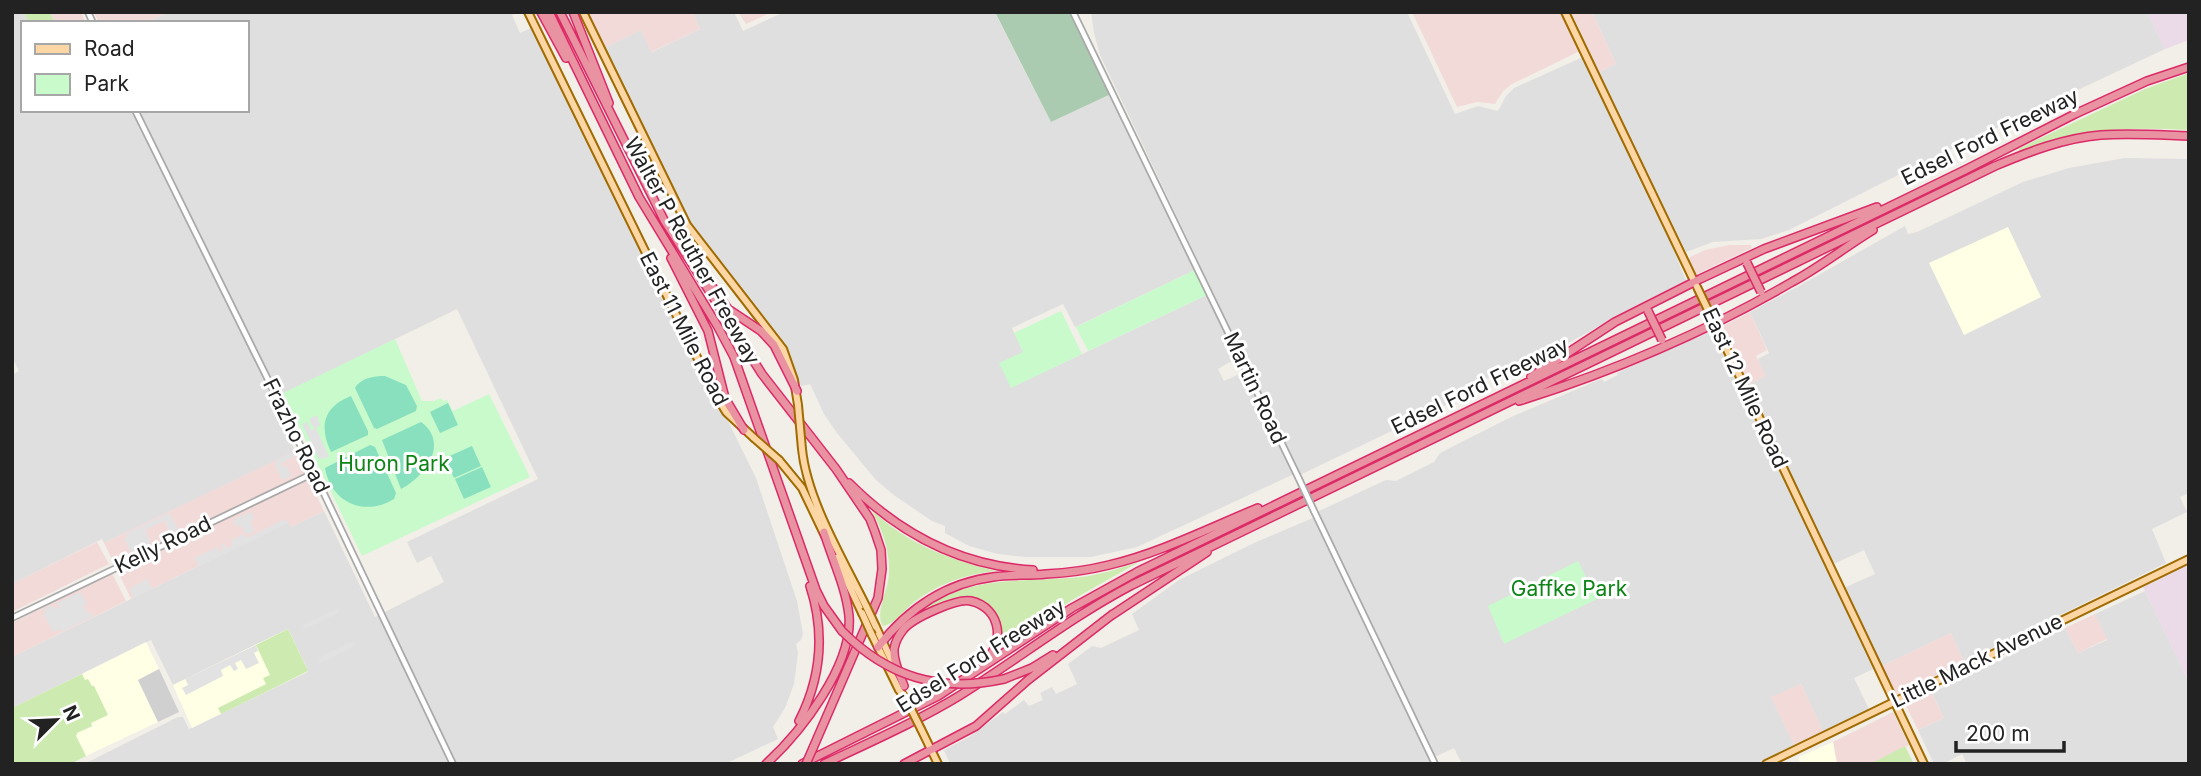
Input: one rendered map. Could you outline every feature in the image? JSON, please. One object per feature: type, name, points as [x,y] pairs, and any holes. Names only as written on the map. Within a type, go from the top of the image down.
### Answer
[{"type":"highway","points":[[541,12],[591,100]]},
{"type":"highway","name":"Walter P Reuther Freeway","points":[[549,12],[639,197],[734,357],[788,513]]},
{"type":"highway","name":"Walter P Reuther Freeway","points":[[561,12],[643,180],[676,239],[762,374],[836,469]]},
{"type":"highway","points":[[573,12],[643,180]]},
{"type":"highway","name":"Edsel Ford Freeway","points":[[804,764],[938,696],[1108,587],[2075,114],[2189,65]]},
{"type":"highway","name":"Edsel Ford Freeway","points":[[824,764],[938,708],[1094,606],[1995,166],[2054,145],[2099,135],[2189,136]]},
{"type":"highway","points":[[1513,389],[1609,326],[1744,261],[1872,209],[1930,182],[1965,170]]},
{"type":"highway","points":[[1494,410],[1563,387],[1714,324],[1760,296],[1800,278],[1903,211]]},
{"type":"highway","points":[[676,239],[697,263],[728,309],[761,331],[774,345],[797,391]]},
{"type":"highway","points":[[665,241],[708,331],[725,398],[744,430]]},
{"type":"highway","points":[[1744,261],[1760,296]]},
{"type":"highway","points":[[1649,308],[1666,342]]},
{"type":"highway","points":[[836,469],[890,520],[949,552],[1017,569],[1076,571]]},
{"type":"highway","points":[[804,764],[874,608],[881,578],[881,550],[872,525],[836,469]]},
{"type":"highway","points":[[880,644],[914,610],[945,590],[961,584],[994,576],[1076,571],[1127,561],[1292,497]]},
{"type":"highway","points":[[788,513],[816,590],[842,631],[880,662],[917,678],[962,685],[1003,679],[1042,662],[1202,557],[1213,546]]},
{"type":"highway","points":[[784,745],[807,706],[816,675],[820,646],[816,606],[788,513]]},
{"type":"highway","points":[[766,764],[811,711],[828,685],[844,652],[849,632],[847,603],[824,532]]},
{"type":"highway","points":[[904,686],[894,649],[901,631],[908,624],[961,601],[974,602],[986,609],[996,622],[999,634],[997,645],[990,657],[967,679]]},
{"type":"highway","points":[[904,764],[986,719],[1028,680],[1114,614]]},
{"type":"main road","name":"East 11 Mile Road","points":[[528,12],[714,392],[726,412],[788,469],[805,494],[872,635],[904,686],[906,699]]},
{"type":"main road","name":"East 11 Mile Road","points":[[583,12],[687,225],[709,256],[774,334],[787,359],[797,391],[803,463],[813,496],[876,627],[898,690],[906,699],[938,764]]},
{"type":"main road","name":"East 12 Mile Road","points":[[1565,12],[1924,764]]},
{"type":"main road","points":[[788,469],[798,470],[803,463]]},
{"type":"main road","name":"Little Mack Avenue","points":[[1766,764],[2189,559]]},
{"type":"street","name":"Martin Road","points":[[1073,12],[1434,764]]},
{"type":"street","name":"Frazho Road","points":[[136,112],[314,473],[453,764]]},
{"type":"street","name":"Kelly Road","points":[[12,618],[314,473]]},
{"type":"shaded area","points":[[12,12],[24,12],[28,21],[21,21],[21,112],[248,112],[248,21],[150,21],[168,12],[518,12],[512,15],[520,33],[534,27],[756,478],[797,601],[803,634],[796,644],[798,653],[794,684],[785,708],[773,727],[778,739],[725,764],[84,764],[178,717],[183,717],[189,729],[308,672],[288,629],[173,685],[151,640],[12,708],[12,657],[289,522],[291,527],[324,511],[375,617],[444,582],[431,556],[417,563],[407,542],[538,479],[457,309],[315,378],[295,416],[282,423],[295,451],[292,453],[104,543],[102,539],[12,584],[12,375],[19,371],[12,357]]},
{"type":"shaded area","points":[[50,12],[81,12],[85,21],[54,21]]},
{"type":"shaded area","points":[[94,12],[168,12],[150,21],[98,21]]},
{"type":"shaded area","points":[[586,12],[692,12],[700,29],[651,52],[641,30],[603,48]]},
{"type":"shaded area","points":[[692,12],[734,12],[743,31],[784,12],[1000,12],[996,15],[1051,122],[1111,94],[1195,270],[1075,327],[1063,304],[1012,328],[1023,352],[1010,388],[1207,295],[1237,358],[1218,369],[1224,381],[1244,372],[1294,474],[1137,547],[1091,557],[1024,557],[998,554],[969,546],[945,533],[945,526],[932,521],[895,496],[876,480],[837,433],[824,414],[810,384],[802,386],[798,383],[777,333],[697,233],[676,197],[603,48],[641,30],[652,52],[700,29]]},
{"type":"shaded area","points":[[738,12],[772,12],[746,24]]},
{"type":"shaded area","points":[[1071,12],[1111,94],[1051,122],[996,14]]},
{"type":"shaded area","points":[[1091,12],[1407,12],[1455,114],[1478,106],[1498,111],[1514,88],[1583,57],[1660,217],[1687,283],[1619,315],[1525,367],[1514,365],[1476,384],[1473,392],[1300,475],[1100,55]]},
{"type":"shaded area","points":[[1412,12],[1560,12],[1580,51],[1512,84],[1503,91],[1495,104],[1477,102],[1457,107]]},
{"type":"shaded area","points":[[1571,12],[1592,12],[1616,64],[1599,72]]},
{"type":"shaded area","points":[[1592,12],[2147,12],[2165,49],[1918,165],[1789,230],[1761,239],[1713,242],[1686,252],[1599,72],[1616,64]]},
{"type":"shaded area","points":[[2147,12],[2189,12],[2189,40],[2165,49]]},
{"type":"shaded area","points":[[2125,158],[2189,159],[2189,493],[2180,497],[2187,512],[2152,529],[2166,563],[1964,662],[1951,633],[1882,666],[1844,588],[1875,574],[1864,550],[1836,563],[1832,562],[1748,385],[1765,376],[1758,359],[1769,353],[1750,312],[1905,226],[1908,234],[1917,232],[2023,182],[2069,168]]},
{"type":"shaded area","points":[[2008,227],[2041,297],[1964,335],[1929,263]]},
{"type":"shaded area","points":[[1729,245],[1751,245],[1752,248],[1695,273],[1690,257],[1705,250]]},
{"type":"shaded area","points":[[1750,312],[1767,350],[1756,356],[1766,376],[1748,385],[1723,326]]},
{"type":"shaded area","points":[[1712,330],[1721,344],[1873,669],[1854,678],[1869,709],[1823,731],[1801,684],[1772,698],[1794,745],[1755,764],[1462,764],[1454,748],[1433,756],[1317,512],[1386,480],[1396,481],[1434,462],[1440,453],[1511,417],[1594,382],[1602,379],[1604,382],[1618,375],[1617,373]]},
{"type":"shaded area","points":[[317,415],[320,425],[316,428],[329,457],[319,459],[302,424],[307,422],[311,430],[314,429],[309,419]]},
{"type":"shaded area","points":[[295,451],[324,511],[291,527],[288,522],[131,599],[104,543]]},
{"type":"shaded area","points":[[292,453],[297,455],[280,464],[282,467],[286,465],[291,476],[282,480],[275,465],[277,460]]},
{"type":"shaded area","points":[[251,512],[254,519],[250,522],[255,531],[246,535],[241,525],[236,527],[233,520]]},
{"type":"shaded area","points":[[169,513],[179,530],[170,534],[165,522],[168,519],[145,530],[151,543],[131,553],[124,538],[127,537],[126,534]]},
{"type":"shaded area","points":[[1315,517],[1433,764],[950,764],[944,750],[969,737],[1003,712],[1005,714],[1024,700],[1029,706],[1043,700],[1040,693],[1052,687],[1056,694],[1077,684],[1068,664],[1092,646],[1101,648],[1139,630],[1132,614],[1179,580]]},
{"type":"shaded area","points":[[285,519],[288,523],[199,566],[194,558],[217,547],[220,551],[224,543],[226,548],[233,545],[231,540],[243,534],[246,538]]},
{"type":"shaded area","points":[[97,542],[109,564],[12,612],[12,584]]},
{"type":"shaded area","points":[[2189,564],[2189,682],[2143,587]]},
{"type":"shaded area","points":[[112,573],[126,601],[12,657],[12,623]]},
{"type":"shaded area","points":[[147,579],[152,589],[133,598],[130,588]]},
{"type":"shaded area","points":[[2145,591],[2189,682],[2189,764],[1967,764],[1962,754],[1943,764],[1934,764],[1918,730],[1944,718],[1932,693],[2065,628],[2078,653],[2107,640],[2095,614]]},
{"type":"shaded area","points":[[80,592],[87,604],[83,606],[88,614],[93,616],[61,632],[60,629],[53,632],[43,613],[46,612],[44,609],[52,605],[54,609],[59,607],[57,603]]},
{"type":"shaded area","points":[[339,608],[339,613],[305,629],[302,625]]},
{"type":"shaded area","points":[[2095,614],[2107,639],[2078,653],[2065,628]]},
{"type":"shaded area","points":[[288,629],[308,671],[192,728],[173,685]]},
{"type":"shaded area","points":[[1951,633],[1964,662],[1895,695],[1882,666]]},
{"type":"shaded area","points":[[353,641],[357,645],[317,665],[318,658]]},
{"type":"shaded area","points":[[146,642],[159,669],[138,680],[158,722],[86,756],[76,736],[78,732],[92,727],[92,686],[82,674]]},
{"type":"shaded area","points":[[256,645],[258,651],[254,653],[259,663],[246,669],[241,660],[235,663],[238,669],[234,671],[230,665],[221,670],[223,676],[186,695],[182,688],[188,685],[185,679]]},
{"type":"shaded area","points":[[159,669],[179,712],[158,722],[138,680]]},
{"type":"shaded area","points":[[1801,684],[1823,731],[1794,745],[1771,697]]},
{"type":"shaded area","points":[[1932,693],[1944,718],[1918,730],[1906,706]]},
{"type":"shaded area","points":[[1893,712],[1909,745],[1870,764],[1837,764],[1833,742]]},
{"type":"shaded area","points":[[1833,742],[1837,764],[1800,764],[1799,757]]},
{"type":"green space","points":[[24,12],[50,12],[54,21],[28,21]]},
{"type":"green space","points":[[2189,73],[2189,130],[2102,131],[2060,138],[2018,152],[2020,148],[2145,89]]},
{"type":"green space","points":[[1195,270],[1207,295],[1088,351],[1076,327]]},
{"type":"green space","points":[[1061,311],[1082,354],[1011,388],[999,363],[1023,352],[1014,333]]},
{"type":"green space","name":"Huron Park","points":[[395,339],[422,401],[441,398],[443,401],[447,400],[453,411],[489,394],[530,477],[362,556],[283,393]]},
{"type":"green space","points":[[385,376],[406,385],[417,406],[416,411],[377,429],[374,428],[355,388],[368,378]]},
{"type":"green space","points":[[351,396],[368,435],[331,452],[325,434],[326,419],[334,406]]},
{"type":"green space","points":[[448,403],[458,425],[440,433],[430,412]]},
{"type":"green space","points":[[421,422],[429,430],[434,449],[426,468],[401,489],[382,440]]},
{"type":"green space","points":[[370,445],[375,447],[396,493],[394,499],[372,507],[351,503],[342,498],[328,480],[325,468]]},
{"type":"green space","points":[[472,446],[481,466],[454,478],[445,458]]},
{"type":"green space","points":[[482,467],[491,487],[464,499],[455,479]]},
{"type":"green space","points":[[871,509],[898,531],[929,549],[996,571],[963,577],[942,585],[922,596],[895,620],[883,626],[880,614],[889,564],[882,532]]},
{"type":"green space","name":"Gaffke Park","points":[[1578,561],[1597,599],[1504,644],[1488,606]]},
{"type":"green space","points":[[1139,562],[1072,600],[999,649],[1002,628],[999,619],[994,610],[979,598],[952,598],[916,615],[934,602],[971,587],[1009,581],[1088,576]]},
{"type":"green space","points":[[288,629],[308,671],[221,714],[218,708],[266,684],[263,678],[270,675],[256,645]]},
{"type":"green space","points":[[82,674],[85,680],[88,679],[94,686],[108,715],[77,733],[86,756],[70,764],[12,764],[12,708]]},
{"type":"green space","points":[[1905,746],[1914,764],[1870,764]]}]
